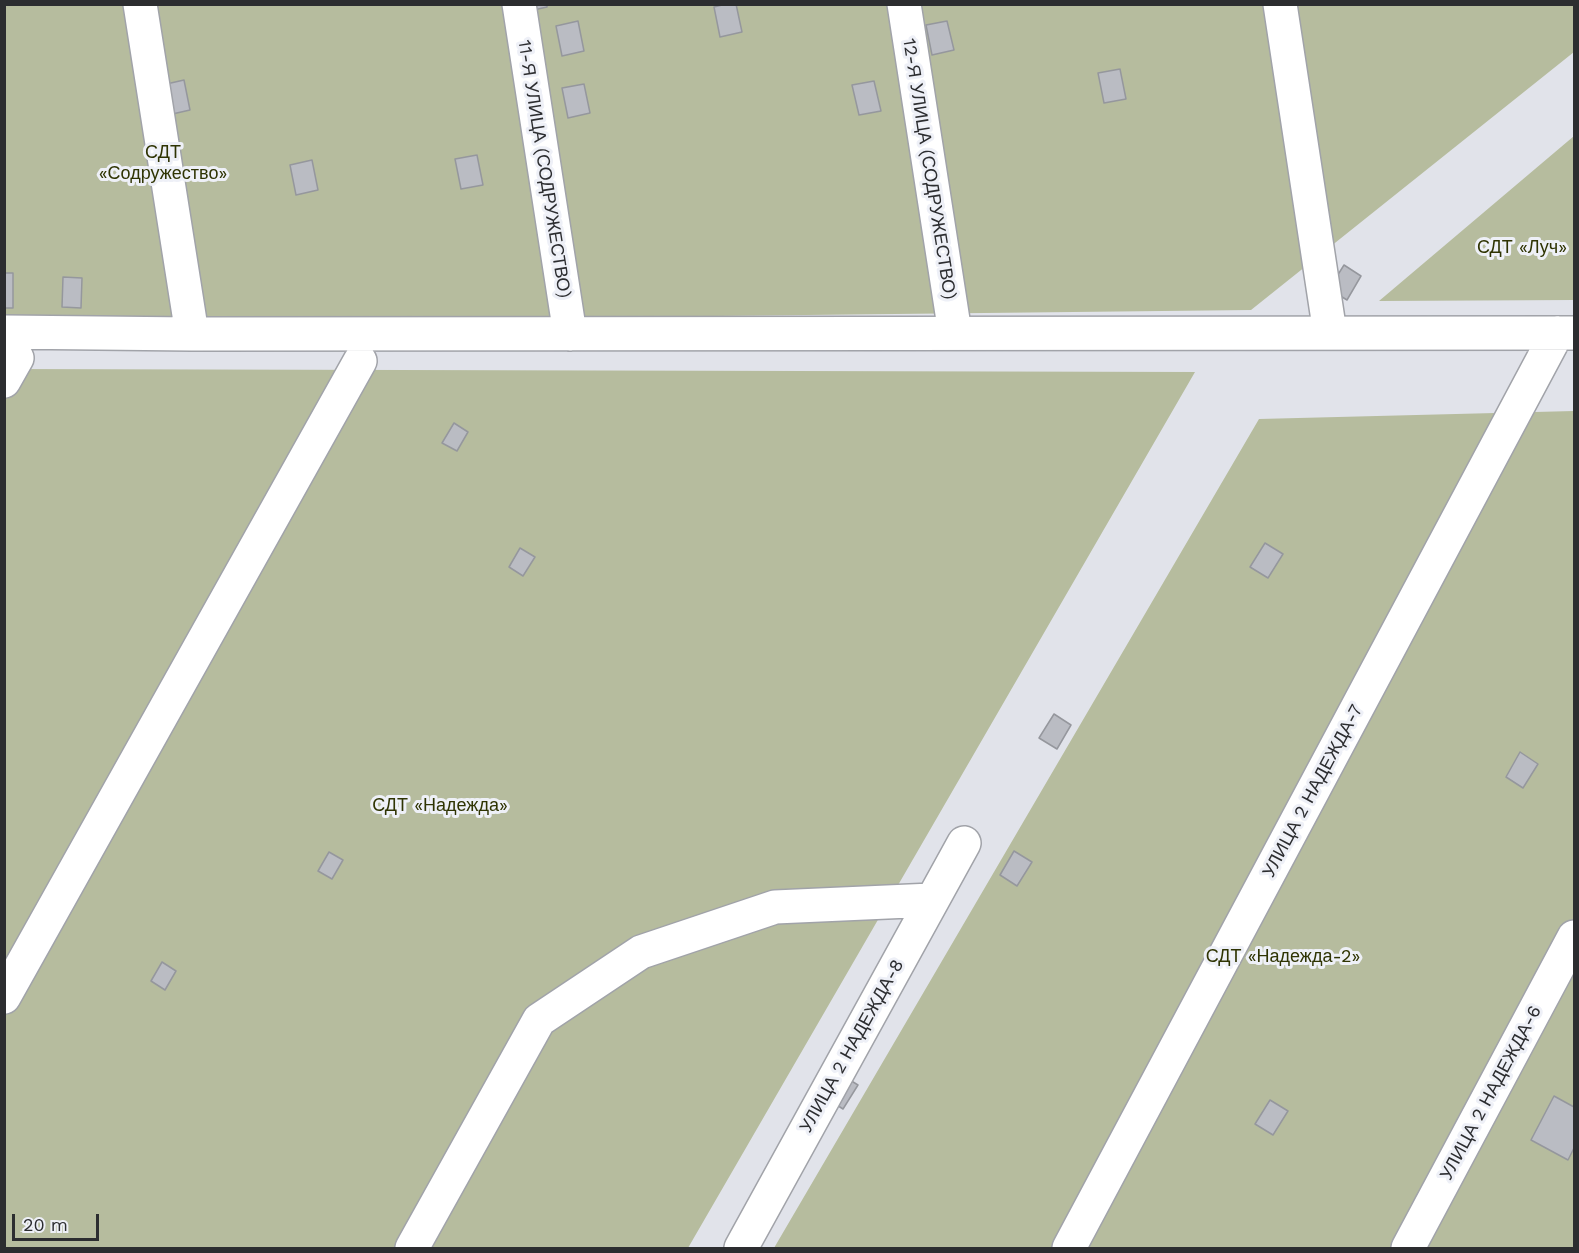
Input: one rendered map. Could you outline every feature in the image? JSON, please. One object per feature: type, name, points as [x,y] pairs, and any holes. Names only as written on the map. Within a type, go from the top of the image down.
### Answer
[{"type":"street","points":[[140,4],[192,334]]},
{"type":"street","name":"11-Я УЛИЦА (СОДРУЖЕСТВО)","points":[[519,4],[570,334]]},
{"type":"street","name":"12-Я УЛИЦА (СОДРУЖЕСТВО)","points":[[904,4],[955,333]]},
{"type":"street","points":[[1280,4],[1330,333]]},
{"type":"street","points":[[9,357],[192,334],[1566,333]]},
{"type":"street","name":"УЛИЦА 2 НАДЕЖДА-7","points":[[1069,1248],[1566,333]]},
{"type":"street","points":[[4,997],[360,361]]},
{"type":"street","name":"УЛИЦА 2 НАДЕЖДА-8","points":[[741,1248],[964,843]]},
{"type":"street","points":[[412,1248],[539,1020],[641,952],[775,907],[933,900]]},
{"type":"street","name":"УЛИЦА 2 НАДЕЖДА-6","points":[[1408,1248],[1575,937]]},
{"type":"green space","name":"СДТ «Содружество»","points":[[1574,4],[1574,52],[1251,310],[5,324],[4,5]]},
{"type":"green space","name":"СДТ «Луч»","points":[[1574,136],[1574,300],[1379,301]]},
{"type":"green space","name":"СДТ «Надежда»","points":[[5,369],[1195,372],[688,1248],[5,1248]]},
{"type":"green space","name":"СДТ «Надежда-2»","points":[[1574,411],[1574,1248],[774,1248],[1259,419]]},
{"type":"building","points":[[524,4],[547,4],[547,7],[525,12]]},
{"type":"building","points":[[736,4],[742,32],[720,37],[714,7]]},
{"type":"building","points":[[578,21],[584,51],[562,56],[556,26]]},
{"type":"building","points":[[947,21],[954,50],[932,55],[926,25]]},
{"type":"building","points":[[1120,69],[1126,99],[1104,103],[1098,73]]},
{"type":"building","points":[[184,80],[190,110],[168,115],[162,85]]},
{"type":"building","points":[[874,81],[881,111],[859,115],[852,85]]},
{"type":"building","points":[[584,84],[590,113],[568,118],[562,88]]},
{"type":"building","points":[[477,155],[483,185],[461,189],[455,159]]},
{"type":"building","points":[[312,160],[318,190],[296,195],[290,165]]},
{"type":"building","points":[[1344,265],[1361,276],[1347,300],[1329,289]]},
{"type":"building","points":[[4,273],[13,273],[13,308],[4,308]]},
{"type":"building","points":[[63,277],[82,278],[81,308],[62,307]]},
{"type":"building","points":[[454,423],[468,432],[457,451],[442,443]]},
{"type":"building","points":[[1265,543],[1283,554],[1268,578],[1250,567]]},
{"type":"building","points":[[520,548],[535,557],[523,576],[509,567]]},
{"type":"building","points":[[1054,714],[1071,725],[1057,749],[1039,738]]},
{"type":"building","points":[[1520,752],[1538,764],[1523,788],[1506,777]]},
{"type":"building","points":[[1014,851],[1032,862],[1017,886],[1000,875]]},
{"type":"building","points":[[329,852],[343,860],[332,879],[318,871]]},
{"type":"building","points":[[162,962],[176,971],[165,990],[151,981]]},
{"type":"building","points":[[840,1074],[858,1085],[843,1109],[826,1098]]},
{"type":"building","points":[[1554,1096],[1574,1107],[1574,1148],[1568,1160],[1531,1140]]},
{"type":"building","points":[[1270,1100],[1288,1111],[1273,1135],[1255,1124]]}]
